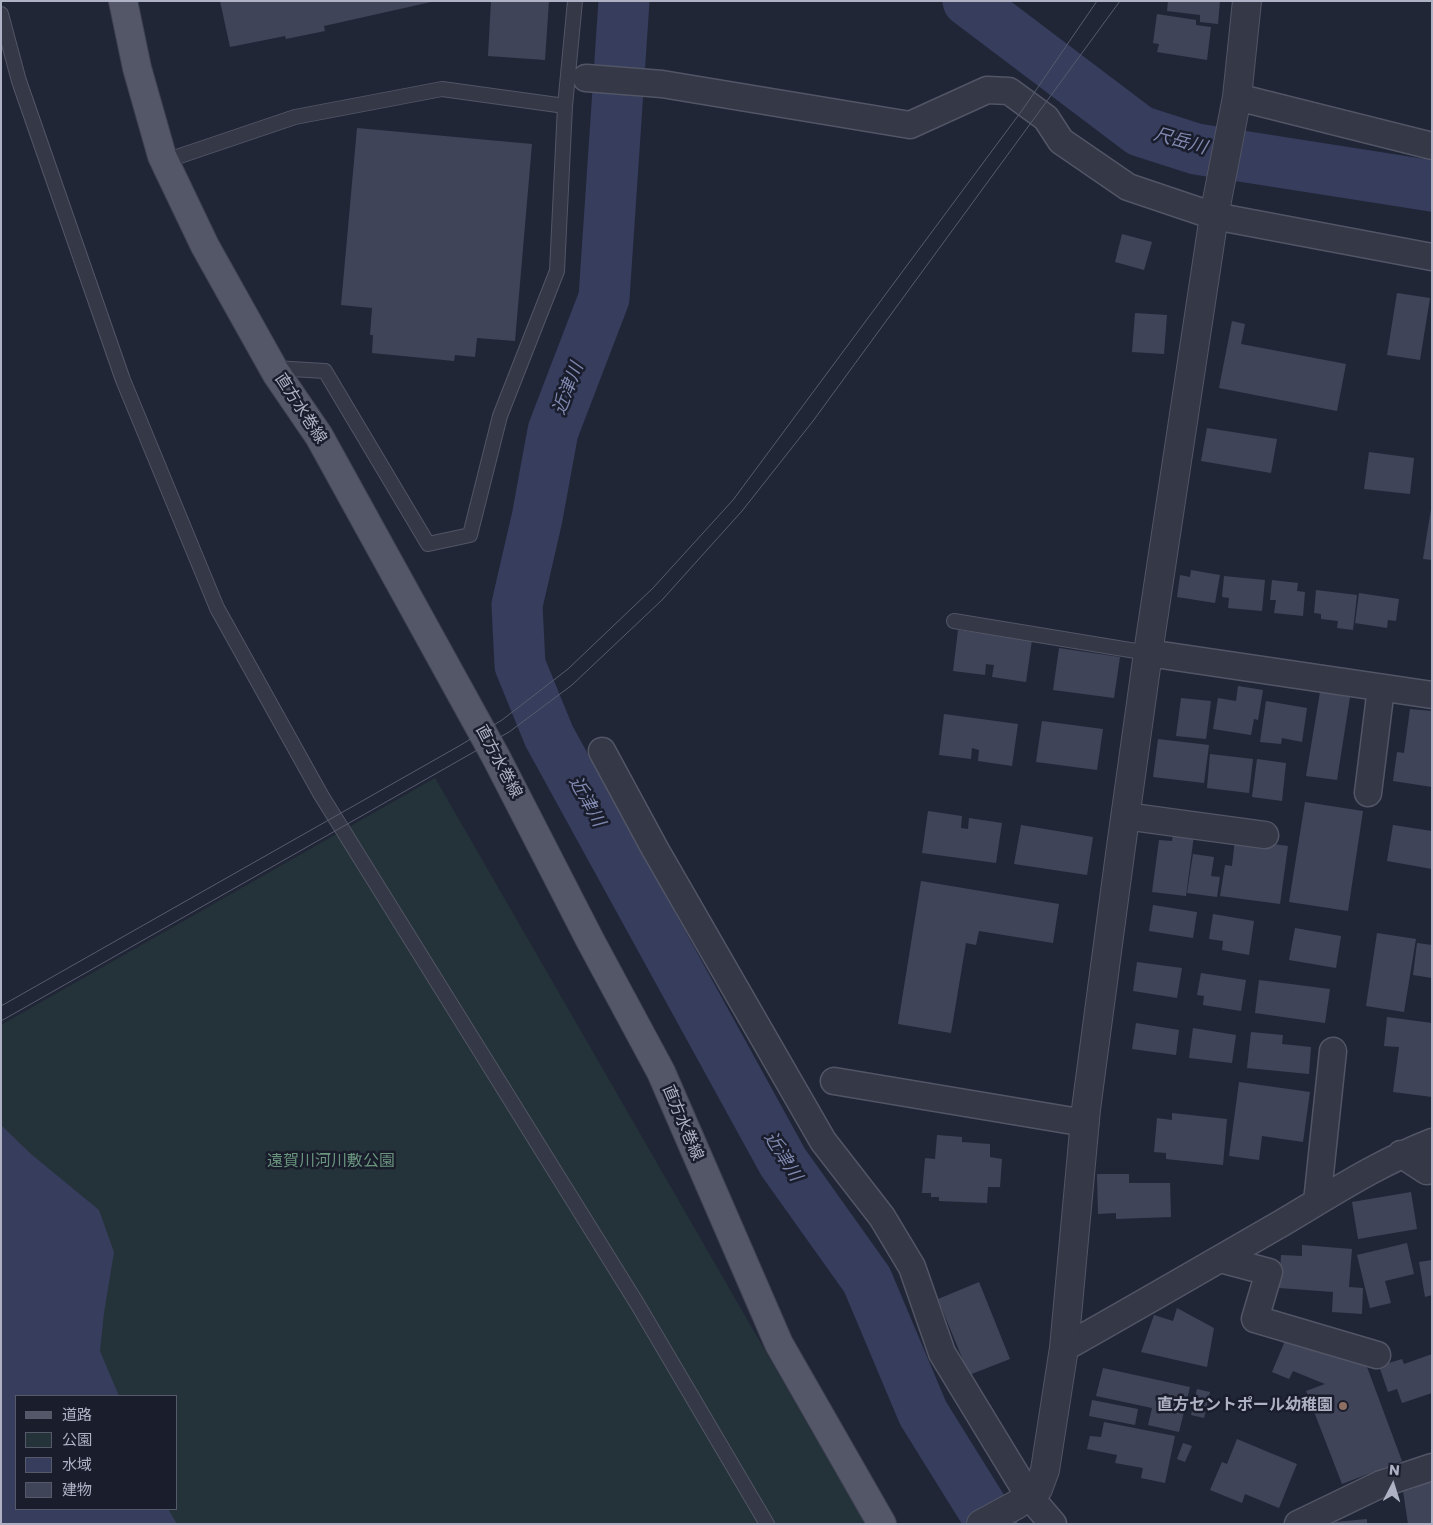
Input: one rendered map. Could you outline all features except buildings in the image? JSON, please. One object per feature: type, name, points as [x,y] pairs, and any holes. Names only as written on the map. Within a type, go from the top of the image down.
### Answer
[{"type":"main road","name":"直方水巻線","points":[[123,1],[137,68],[165,161],[205,246],[274,368],[319,436],[496,757],[590,940],[661,1072],[779,1344],[882,1524]]},
{"type":"street","points":[[981,1524],[1022,1501],[1038,1489],[1045,1470],[1064,1348],[1085,1123],[1125,816],[1214,216],[1237,97],[1247,1]]},
{"type":"street","points":[[586,78],[641,82],[910,125],[987,90],[1009,91],[1046,118],[1061,141],[1128,187],[1214,216],[1432,257]]},
{"type":"street","points":[[1237,97],[1432,146]]},
{"type":"street","points":[[1148,653],[1432,696]]},
{"type":"street","points":[[1368,794],[1381,688]]},
{"type":"street","points":[[602,751],[660,858],[823,1141],[882,1217],[912,1266],[942,1353],[1022,1501],[1053,1524]]},
{"type":"street","points":[[1125,816],[1265,834]]},
{"type":"street","points":[[1317,1202],[1333,1051]]},
{"type":"street","points":[[834,1081],[1085,1123]]},
{"type":"street","points":[[1064,1348],[1220,1259],[1354,1179],[1401,1154],[1432,1142]]},
{"type":"street","points":[[1401,1154],[1427,1171],[1432,1169]]},
{"type":"street","points":[[1220,1259],[1269,1272],[1255,1319],[1377,1355]]},
{"type":"street","points":[[1298,1524],[1381,1484],[1432,1467]]},
{"type":"lane","points":[[274,368],[325,370],[428,544],[470,535],[500,416],[558,271],[565,106],[574,1]]},
{"type":"lane","points":[[1,14],[20,81],[123,380],[217,608],[321,795],[638,1305],[767,1524]]},
{"type":"lane","points":[[165,161],[295,117],[442,88],[565,106]]},
{"type":"lane","points":[[954,622],[1148,653]]},
{"type":"green space","name":"遠賀川河川敷公園","points":[[435,778],[865,1524],[1,1524],[1,1025]]},
{"type":"water","points":[[1,1125],[31,1154],[99,1210],[114,1252],[100,1351],[119,1395],[15,1395],[15,1510],[169,1510],[177,1524],[1,1524]]},
{"type":"waterway","name":"近津川","points":[[624,1],[604,298],[553,431],[537,518],[517,605],[520,665],[549,736],[783,1162],[867,1280],[923,1413],[992,1524]]},
{"type":"waterway","name":"尺岳川","points":[[968,1],[1140,131],[1196,149],[1432,186]]},
{"type":"tram line","points":[[1,1006],[459,746],[502,720],[568,669],[653,588],[733,500],[1023,109],[1097,1]]},
{"type":"tram line","points":[[1,1021],[509,732],[572,685],[662,600],[742,511],[813,421],[1120,1]]},
{"type":"place","name":"直方セントポール幼稚園","points":[[1343,1406]]}]
